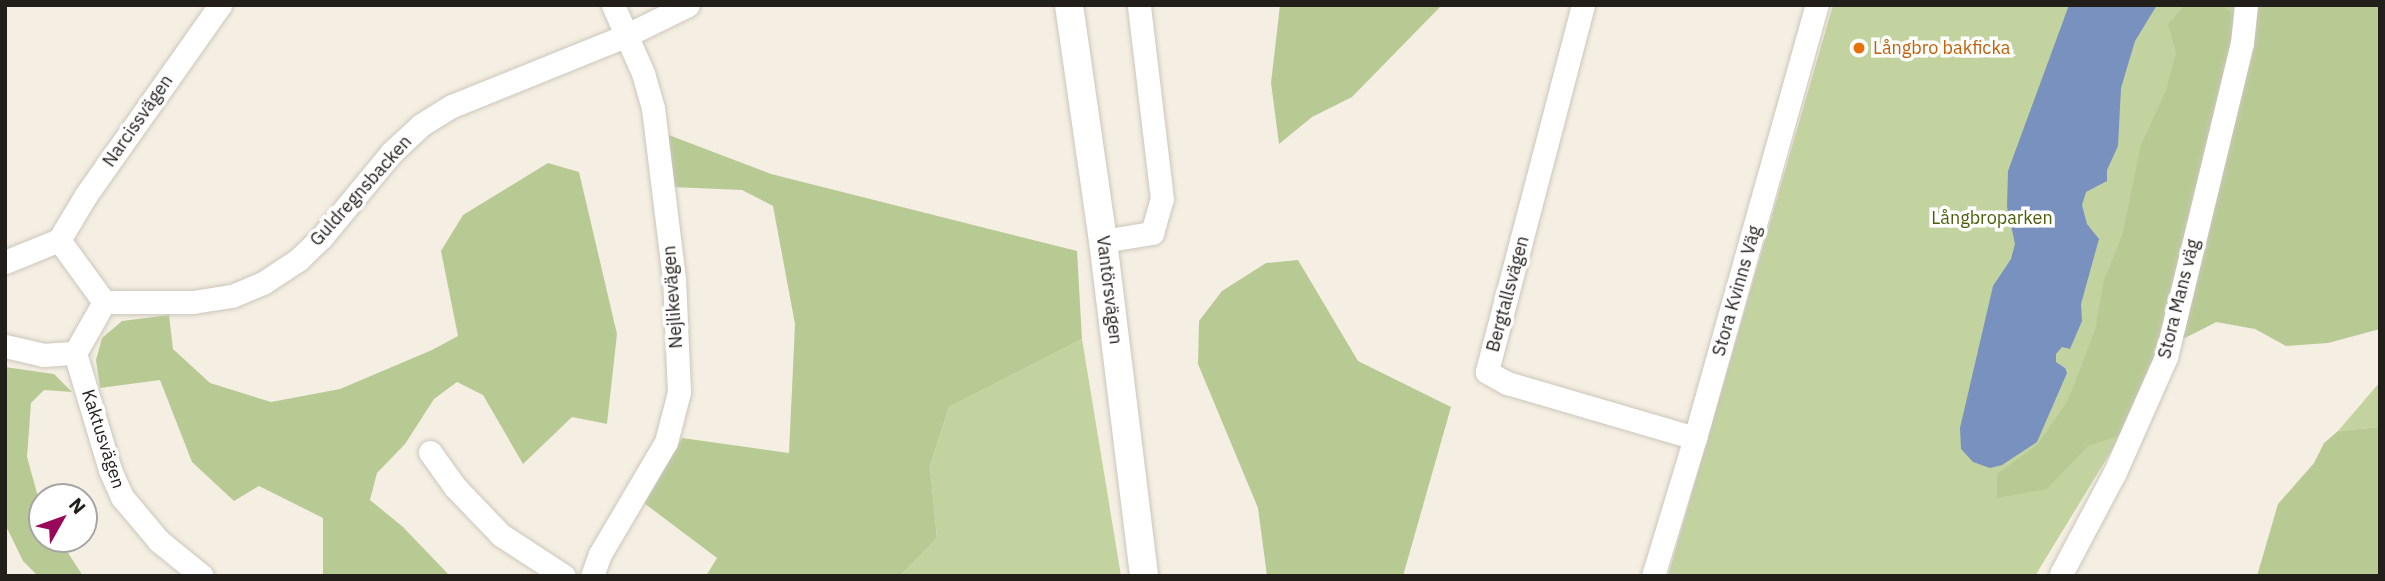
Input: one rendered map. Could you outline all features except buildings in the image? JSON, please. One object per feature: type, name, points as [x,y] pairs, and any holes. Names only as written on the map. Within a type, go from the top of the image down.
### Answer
[{"type":"street","name":"Narcissvägen","points":[[60,240],[94,184],[220,5]]},
{"type":"street","name":"Nejlikevägen","points":[[592,576],[600,554],[666,442],[679,392],[674,279],[653,108],[643,73],[613,5]]},
{"type":"street","name":"Guldregnsbacken","points":[[104,302],[193,302],[232,296],[263,283],[298,260],[321,238],[391,153],[421,125],[452,106],[625,36],[688,5]]},
{"type":"street","name":"Vantörsvägen","points":[[1069,5],[1103,240],[1144,576]]},
{"type":"street","points":[[1103,240],[1152,233],[1162,199],[1139,5]]},
{"type":"street","name":"Bergtallsvägen","points":[[1583,5],[1488,372],[1507,383],[1695,438]]},
{"type":"street","name":"Stora Kvinns Väg","points":[[1653,576],[1695,438],[1817,5]]},
{"type":"street","name":"Stora Mans väg","points":[[2061,574],[2115,472],[2166,357],[2242,43],[2246,5]]},
{"type":"street","points":[[5,262],[60,240],[104,302],[75,353],[43,355],[5,346]]},
{"type":"street","name":"Kaktusvägen","points":[[75,353],[110,470],[122,497],[159,541],[202,576]]},
{"type":"street","points":[[430,452],[455,487],[501,535],[564,576]]},
{"type":"green space","points":[[1280,5],[1442,5],[1352,97],[1312,117],[1279,144],[1271,83]]},
{"type":"green space","name":"Långbroparken","points":[[1833,5],[2311,5],[2258,301],[2157,352],[2121,435],[2035,576],[1668,576]]},
{"type":"green space","points":[[2185,5],[2222,5],[2254,31],[2257,5],[2380,5],[2380,329],[2328,343],[2286,346],[2255,329],[2216,322],[2157,352],[2121,435],[2088,446],[2047,489],[1997,498],[1997,474],[2038,444],[2068,400],[2095,330],[2104,280],[2122,236],[2141,145],[2165,93],[2176,53],[2168,24]]},
{"type":"green space","points":[[666,134],[771,174],[1077,251],[1082,339],[949,407],[930,466],[937,538],[900,576],[706,576],[717,558],[644,503],[682,438],[789,453],[795,324],[773,206],[742,190],[671,187]]},
{"type":"green space","points":[[548,163],[579,172],[617,334],[607,424],[572,417],[523,464],[483,395],[457,382],[434,399],[405,444],[377,473],[370,500],[403,527],[450,576],[323,576],[323,518],[259,486],[234,501],[192,462],[160,380],[100,388],[96,360],[102,338],[122,321],[169,315],[173,349],[210,383],[271,402],[340,389],[432,350],[458,336],[441,251],[463,215]]},
{"type":"green space","points":[[1298,260],[1358,361],[1451,407],[1403,576],[1267,576],[1258,508],[1198,364],[1199,321],[1222,291],[1266,263]]},
{"type":"green space","points":[[1082,339],[1121,576],[900,576],[937,538],[930,466],[949,407]]},
{"type":"green space","points":[[5,367],[54,374],[72,392],[44,390],[31,403],[27,457],[34,483],[28,483],[28,553],[68,553],[83,576],[38,576],[23,561],[5,524]]},
{"type":"green space","points":[[2380,382],[2380,427],[2338,431]]},
{"type":"green space","points":[[2380,427],[2380,576],[2257,576],[2278,504],[2314,463],[2324,443],[2338,431]]},
{"type":"water","points":[[2069,5],[2157,5],[2135,41],[2121,88],[2118,146],[2107,170],[2107,181],[2086,192],[2082,205],[2087,224],[2099,239],[2081,304],[2082,321],[2070,349],[2062,347],[2056,354],[2056,362],[2065,368],[2067,373],[2037,442],[2002,465],[1990,468],[1973,462],[1961,449],[1960,428],[1993,286],[2011,259],[2015,244],[2007,207],[2008,171]]},
{"type":"place","name":"Långbro bakficka","points":[[1859,48]]}]
